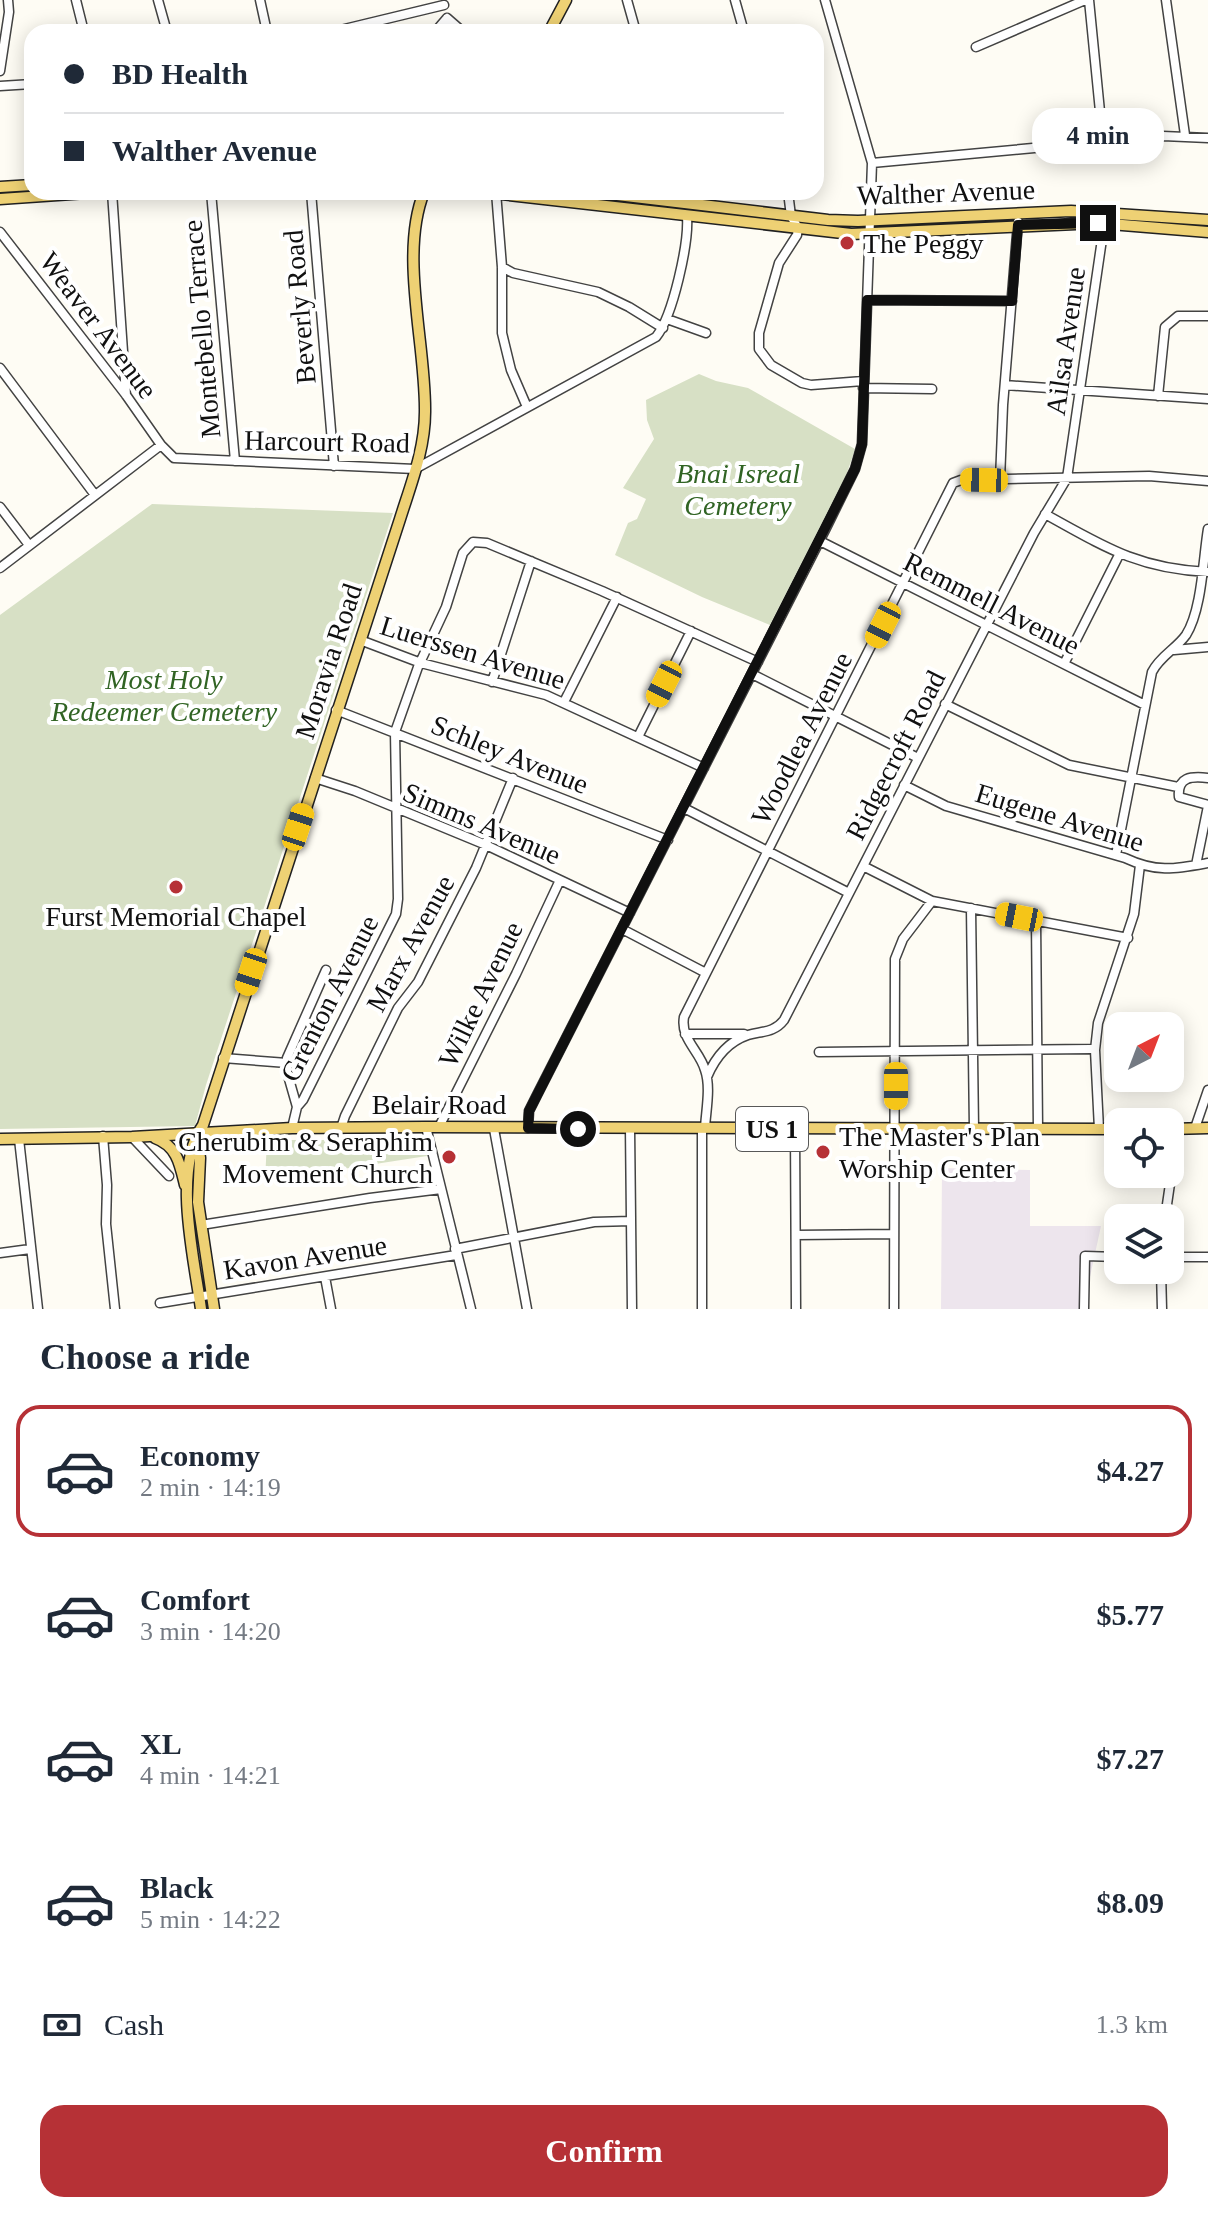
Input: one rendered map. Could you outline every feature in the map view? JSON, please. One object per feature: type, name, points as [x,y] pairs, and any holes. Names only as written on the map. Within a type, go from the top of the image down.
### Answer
[{"type":"main road","points":[[553,24],[566,0]]},
{"type":"main road","points":[[0,187],[24,186]]},
{"type":"main road","points":[[0,199],[24,197]]},
{"type":"main road","name":"Moravia Road","points":[[201,1309],[187,1193],[190,1151],[203,1125],[423,439],[425,415],[413,251],[415,219],[421,200]]},
{"type":"main road","name":"Walther Avenue","points":[[554,200],[868,233],[1018,220]]},
{"type":"main road","points":[[684,200],[687,216]]},
{"type":"main road","name":"Walther Avenue","points":[[700,200],[828,220],[1208,220]]},
{"type":"main road","name":"Walther Avenue","points":[[1105,218],[1208,232]]},
{"type":"main road","name":"Belair Road","points":[[0,1139],[132,1137],[292,1128],[1104,1129]]},
{"type":"main road","points":[[1184,1129],[1208,1128]]},
{"type":"main road","name":"Moravia Road","points":[[197,1133],[200,1158],[198,1202],[214,1309]]},
{"type":"main road","points":[[149,1136],[161,1140],[178,1157],[187,1193]]},
{"type":"street","points":[[0,71],[8,0]]},
{"type":"street","points":[[76,0],[82,24]]},
{"type":"street","points":[[158,0],[165,24]]},
{"type":"street","points":[[260,0],[265,24]]},
{"type":"street","points":[[627,0],[634,24]]},
{"type":"street","points":[[735,0],[742,24]]},
{"type":"street","points":[[528,1128],[529,1111],[820,541],[859,458],[872,163],[825,0]]},
{"type":"street","points":[[976,47],[1087,0],[1103,142]]},
{"type":"street","points":[[1166,0],[1185,135]]},
{"type":"street","points":[[363,24],[444,3],[447,18],[454,24]]},
{"type":"street","points":[[442,24],[447,18]]},
{"type":"street","points":[[0,86],[24,84]]},
{"type":"street","points":[[872,163],[1185,135],[1208,138]]},
{"type":"street","points":[[113,200],[126,395]]},
{"type":"street","name":"Montebello Terrace","points":[[212,200],[235,461]]},
{"type":"street","name":"Beverly Road","points":[[312,200],[334,466]]},
{"type":"street","points":[[497,200],[504,344],[527,407]]},
{"type":"street","points":[[789,200],[791,216],[798,228],[797,235],[776,272],[759,333],[759,349],[771,365],[811,385],[932,389]]},
{"type":"street","points":[[665,324],[683,249],[687,216]]},
{"type":"street","name":"Ailsa Avenue","points":[[1067,478],[1105,218]]},
{"type":"street","points":[[1018,220],[1000,480],[1149,476],[1208,481]]},
{"type":"street","name":"Weaver Avenue","points":[[0,232],[161,445]]},
{"type":"street","points":[[502,267],[513,273],[598,292],[665,324],[706,333]]},
{"type":"street","points":[[867,300],[1012,301]]},
{"type":"street","points":[[1158,396],[1165,327],[1178,316],[1208,316]]},
{"type":"street","name":"Harcourt Road","points":[[161,445],[169,455],[178,459],[415,469],[641,346],[656,337],[665,324]]},
{"type":"street","points":[[0,368],[95,495]]},
{"type":"street","points":[[1005,385],[1208,399]]},
{"type":"street","points":[[0,568],[161,445]]},
{"type":"street","name":"Ridgecroft Road","points":[[685,1034],[749,1034],[772,1031],[781,1025],[986,625],[1067,478]]},
{"type":"street","name":"Woodlea Avenue","points":[[685,1034],[684,1017],[953,483],[961,480],[1000,480]]},
{"type":"street","points":[[0,507],[29,545]]},
{"type":"street","points":[[1045,514],[1119,555],[1157,566],[1205,572]]},
{"type":"street","points":[[1116,855],[1152,672],[1191,625],[1205,572],[1208,529]]},
{"type":"street","name":"Remmell Avenue","points":[[820,541],[1145,705]]},
{"type":"street","name":"Grenton Avenue","points":[[297,1107],[396,914],[395,732],[446,607],[463,553],[473,542],[487,543],[531,561]]},
{"type":"street","points":[[1064,664],[1119,555]]},
{"type":"street","points":[[492,682],[531,561],[758,662]]},
{"type":"street","points":[[564,702],[617,597]]},
{"type":"street","points":[[638,737],[691,631]]},
{"type":"street","name":"Luerssen Avenue","points":[[360,640],[421,663],[533,690],[704,768]]},
{"type":"street","points":[[1173,650],[1208,647]]},
{"type":"street","points":[[752,674],[918,758]]},
{"type":"street","points":[[945,704],[1062,763],[1178,787]]},
{"type":"street","name":"Schley Avenue","points":[[336,710],[668,840]]},
{"type":"street","points":[[1196,865],[1208,806],[1179,797],[1178,787],[1181,781],[1191,777],[1208,778]]},
{"type":"street","name":"Simms Avenue","points":[[315,778],[355,791],[486,845],[630,913]]},
{"type":"street","name":"Marx Avenue","points":[[341,1128],[398,1008],[418,982],[486,845],[513,778]]},
{"type":"street","name":"Eugene Avenue","points":[[904,785],[946,806],[1116,855],[1140,865],[1163,870],[1208,863]]},
{"type":"street","points":[[684,808],[849,893]]},
{"type":"street","points":[[1099,1129],[1095,1050],[1098,1023],[1128,938],[1140,865]]},
{"type":"street","points":[[863,866],[932,901],[1128,938]]},
{"type":"street","name":"Wilke Avenue","points":[[439,1127],[560,880]]},
{"type":"street","points":[[894,1309],[896,954],[903,939],[932,901]]},
{"type":"street","points":[[971,908],[974,1129]]},
{"type":"street","points":[[1036,920],[1038,1129]]},
{"type":"street","points":[[622,929],[706,973]]},
{"type":"street","points":[[292,1128],[297,1107],[287,1063],[326,970]]},
{"type":"street","points":[[685,1034],[702,1061],[707,1077],[702,1309]]},
{"type":"street","name":"Ridgecroft Road","points":[[707,1077],[723,1051],[749,1034]]},
{"type":"street","points":[[819,1052],[1091,1049]]},
{"type":"street","points":[[223,1058],[287,1063]]},
{"type":"street","points":[[1195,1128],[1208,1090]]},
{"type":"street","points":[[426,1127],[471,1309]]},
{"type":"street","points":[[630,1128],[632,1309]]},
{"type":"street","points":[[494,1129],[527,1309]]},
{"type":"street","points":[[795,1129],[796,1309]]},
{"type":"street","points":[[103,1136],[106,1224],[115,1309]]},
{"type":"street","points":[[132,1137],[169,1176]]},
{"type":"street","points":[[19,1139],[38,1309]]},
{"type":"street","points":[[201,1225],[441,1189]]},
{"type":"street","name":"Kavon Avenue","points":[[160,1303],[325,1277],[594,1222],[631,1221]]},
{"type":"street","points":[[796,1235],[894,1234]]},
{"type":"street","points":[[0,1253],[30,1249]]},
{"type":"street","points":[[1084,1309],[1085,1256],[1104,1257]]},
{"type":"street","points":[[1184,1257],[1208,1257]]},
{"type":"street","points":[[325,1277],[331,1309]]},
{"type":"street","points":[[1161,1284],[1162,1309]]},
{"type":"shaded area","points":[[942,1168],[1030,1170],[1030,1226],[1101,1226],[1083,1309],[941,1309]]},
{"type":"green space","name":"Bnai Isreal Cemetery","points":[[699,374],[748,388],[855,449],[846,476],[770,625],[702,597],[615,555],[628,523],[637,519],[646,499],[623,488],[654,439],[647,420],[646,400]]},
{"type":"green space","name":"Most Holy Redeemer Cemetery","points":[[152,504],[393,513],[195,1126],[0,1129],[0,615]]},
{"type":"green space","points":[[267,1140],[418,1140],[423,1141],[427,1156],[265,1181]]},
{"type":"place","name":"The Peggy","points":[[847,243]]},
{"type":"place","name":"Furst Memorial Chapel","points":[[176,887]]},
{"type":"place","name":"The Master's Plan Worship Center","points":[[823,1152]]},
{"type":"place","name":"Cherubim & Seraphim Movement Church","points":[[449,1157]]},
{"type":"route","points":[[578,1129],[528,1128],[529,1111],[855,469],[862,444],[867,300],[1012,301],[1018,225],[1098,223]]}]
